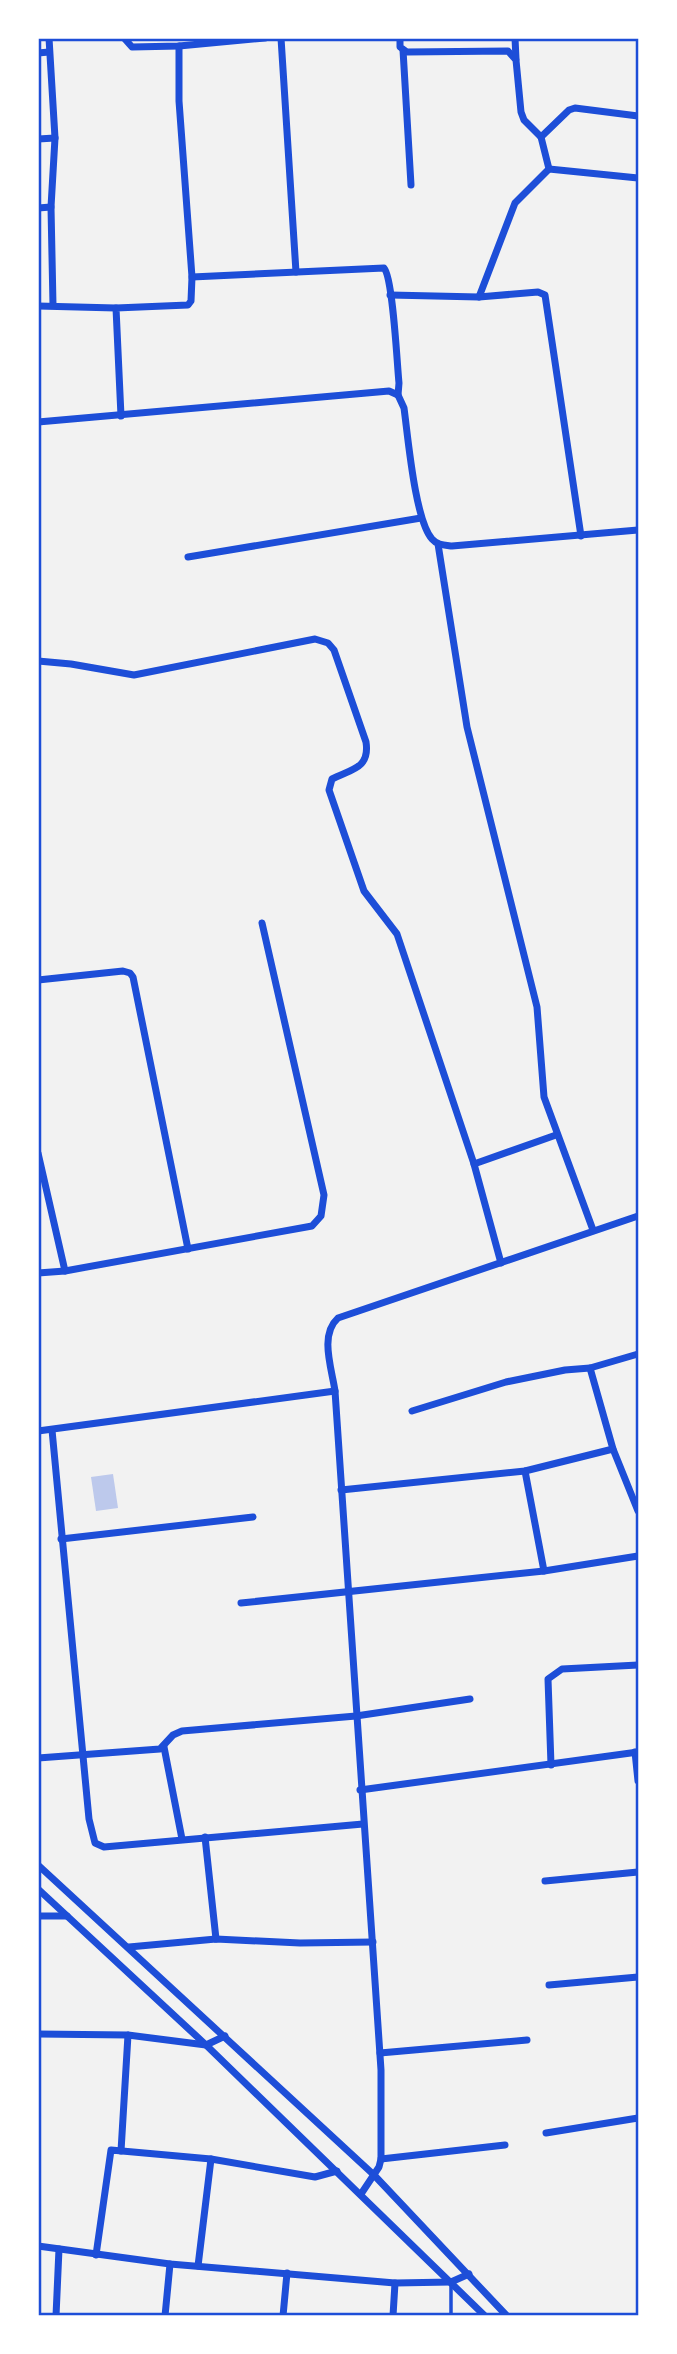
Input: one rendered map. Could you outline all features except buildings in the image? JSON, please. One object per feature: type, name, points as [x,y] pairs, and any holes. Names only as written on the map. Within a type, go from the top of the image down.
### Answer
[{"type":"street","points":[[48,38],[55,138],[51,207],[53,305]]},
{"type":"street","points":[[124,38],[131,47],[179,46],[265,38]]},
{"type":"street","points":[[281,38],[296,272]]},
{"type":"street","points":[[400,38],[411,185]]},
{"type":"street","points":[[515,38],[521,112],[524,120],[541,136],[548,169]]},
{"type":"street","points":[[38,306],[116,308],[188,304],[191,301],[192,277],[179,101],[179,46]]},
{"type":"street","points":[[402,50],[414,53],[508,51],[516,60]]},
{"type":"street","points":[[38,53],[49,52]]},
{"type":"street","points":[[541,136],[569,110],[575,108],[639,116]]},
{"type":"street","points":[[38,139],[55,138]]},
{"type":"street","points":[[548,169],[639,178]]},
{"type":"street","points":[[480,297],[515,203],[548,169]]},
{"type":"street","points":[[38,208],[51,207]]},
{"type":"street","points":[[192,277],[384,268],[388,273],[398,395],[404,408],[421,518],[432,539],[438,544],[452,546],[639,530]]},
{"type":"street","points":[[390,295],[480,297],[538,292],[545,295],[581,536]]},
{"type":"street","points":[[116,308],[121,416]]},
{"type":"street","points":[[38,422],[377,391],[389,391],[398,395]]},
{"type":"street","points":[[188,557],[421,518]]},
{"type":"street","points":[[438,544],[467,727],[537,1007],[544,1097],[593,1230]]},
{"type":"street","points":[[38,661],[134,675],[315,639],[328,643],[334,650],[368,754],[362,764],[332,779],[329,790],[364,891],[397,934],[474,1164],[501,1263]]},
{"type":"street","points":[[38,1273],[65,1271],[312,1226],[321,1216],[324,1195],[262,923]]},
{"type":"street","points":[[38,980],[123,971],[133,977],[188,1249]]},
{"type":"street","points":[[474,1164],[556,1135]]},
{"type":"street","points":[[38,1153],[65,1271]]},
{"type":"street","points":[[361,2194],[381,2160],[380,2053],[360,1790],[335,1391],[327,1338],[332,1324],[338,1318],[639,1216]]},
{"type":"street","points":[[412,1411],[506,1382],[565,1370],[590,1368],[639,1354]]},
{"type":"street","points":[[590,1368],[613,1449],[638,1507]]},
{"type":"street","points":[[38,1431],[335,1391]]},
{"type":"street","points":[[52,1430],[89,1819],[93,1838],[98,1846],[363,1824]]},
{"type":"street","points":[[341,1490],[525,1471],[613,1449]]},
{"type":"street","points":[[525,1471],[544,1571]]},
{"type":"street","points":[[61,1539],[253,1517]]},
{"type":"street","points":[[241,1603],[544,1571],[639,1556]]},
{"type":"street","points":[[551,1765],[548,1679],[562,1669],[639,1665]]},
{"type":"street","points":[[38,1758],[160,1749],[173,1735],[182,1731],[356,1716],[470,1699]]},
{"type":"street","points":[[164,1747],[182,1839]]},
{"type":"street","points":[[360,1790],[637,1752],[639,1781]]},
{"type":"street","points":[[205,1837],[216,1939]]},
{"type":"street","points":[[38,1865],[374,2175],[508,2315]]},
{"type":"street","points":[[545,1881],[639,1872]]},
{"type":"street","points":[[38,1889],[205,2045],[485,2315]]},
{"type":"street","points":[[38,1916],[68,1916]]},
{"type":"street","points":[[129,1947],[216,1939],[300,1943],[373,1942]]},
{"type":"street","points":[[549,1985],[639,1977]]},
{"type":"street","points":[[38,2034],[128,2035],[205,2045],[225,2036]]},
{"type":"street","points":[[121,2151],[128,2035]]},
{"type":"street","points":[[380,2053],[527,2040]]},
{"type":"street","points":[[546,2133],[639,2118]]},
{"type":"street","points":[[381,2160],[505,2145]]},
{"type":"street","points":[[96,2255],[111,2150],[211,2159],[314,2177],[337,2171]]},
{"type":"street","points":[[198,2266],[211,2159]]},
{"type":"street","points":[[38,2246],[170,2264],[395,2283],[451,2282],[469,2274]]},
{"type":"street","points":[[56,2315],[59,2249]]},
{"type":"street","points":[[165,2315],[170,2264]]},
{"type":"street","points":[[283,2315],[287,2273]]},
{"type":"street","points":[[393,2315],[395,2283]]},
{"type":"lane","points":[[451,2282],[451,2315]]}]
